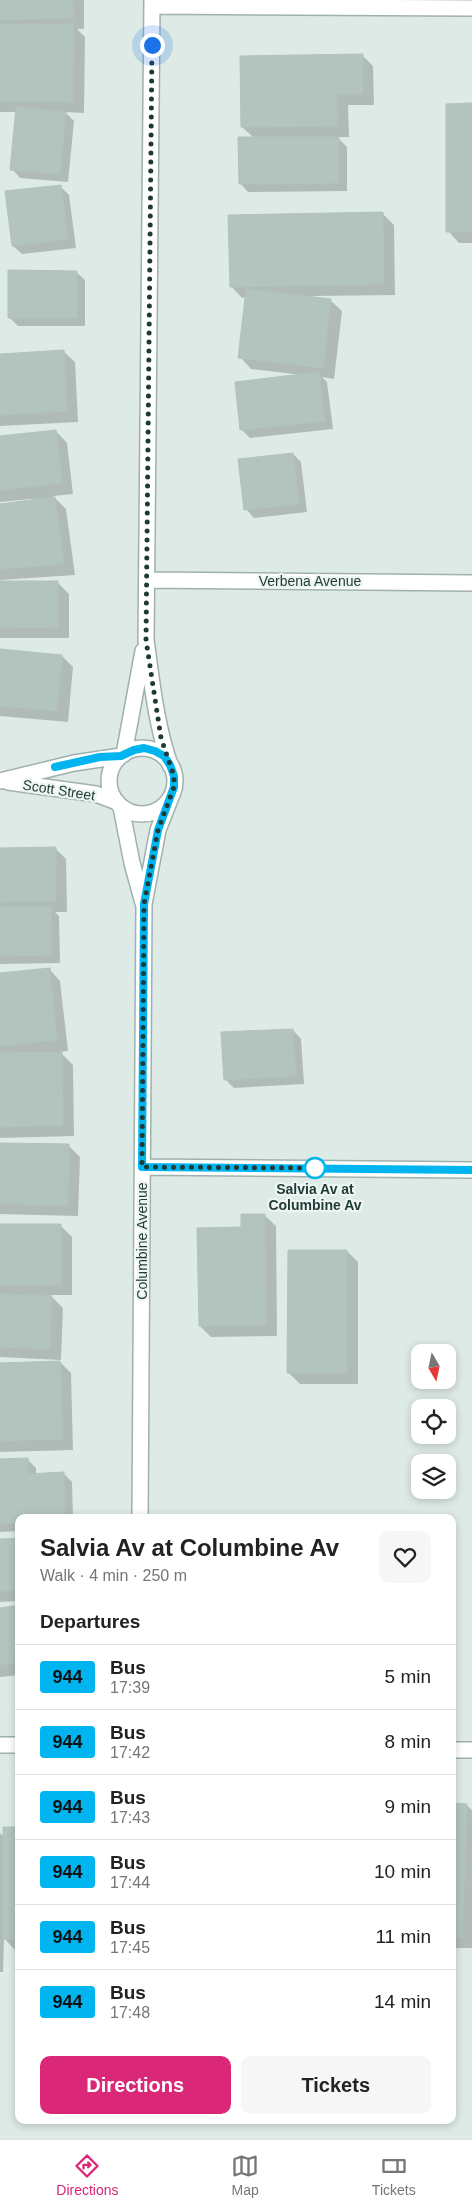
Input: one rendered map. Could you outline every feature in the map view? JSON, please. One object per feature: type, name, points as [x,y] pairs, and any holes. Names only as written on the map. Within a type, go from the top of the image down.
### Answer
[{"type":"street","points":[[170,765],[164,756],[144,748],[123,755],[111,770],[109,778],[110,787],[119,805],[132,812],[143,814],[159,809],[171,798],[174,787],[174,776],[161,738],[156,716],[146,640],[152,3],[472,8]]},
{"type":"street","name":"Verbena Avenue","points":[[147,580],[472,583]]},
{"type":"street","points":[[123,755],[146,640]]},
{"type":"street","name":"Scott Street","points":[[0,781],[74,762],[123,755]]},
{"type":"street","name":"Scott Street","points":[[0,781],[96,794],[119,805]]},
{"type":"street","name":"Columbine Avenue","points":[[140,1514],[144,904],[158,830],[171,798]]},
{"type":"street","name":"Columbine Avenue","points":[[119,805],[132,863],[144,904]]},
{"type":"street","points":[[142,1167],[472,1170]]},
{"type":"street","points":[[0,1745],[15,1745]]},
{"type":"street","points":[[456,1750],[472,1750]]},
{"type":"building","points":[[0,0],[73,0],[74,18],[0,20]]},
{"type":"building","points":[[0,24],[74,24],[73,102],[0,101]]},
{"type":"building","points":[[363,54],[363,94],[337,94],[338,126],[241,127],[240,56]]},
{"type":"building","points":[[472,103],[472,232],[446,232],[446,104]]},
{"type":"building","points":[[16,107],[66,112],[60,174],[10,170]]},
{"type":"building","points":[[238,137],[339,137],[339,183],[239,184]]},
{"type":"building","points":[[61,185],[68,239],[12,246],[5,191]]},
{"type":"building","points":[[383,212],[384,284],[230,287],[228,215]]},
{"type":"building","points":[[8,270],[77,271],[77,318],[8,318]]},
{"type":"building","points":[[246,289],[331,299],[323,368],[238,358]]},
{"type":"building","points":[[64,350],[67,411],[0,415],[0,354]]},
{"type":"building","points":[[319,372],[325,421],[240,430],[235,382]]},
{"type":"building","points":[[56,430],[62,483],[0,490],[0,436]]},
{"type":"building","points":[[293,453],[299,504],[244,510],[238,459]]},
{"type":"building","points":[[55,497],[64,564],[0,569],[0,504]]},
{"type":"building","points":[[0,581],[58,581],[58,628],[0,627]]},
{"type":"building","points":[[0,649],[62,655],[57,711],[0,706]]},
{"type":"building","points":[[56,847],[56,901],[0,902],[0,848]]},
{"type":"building","points":[[51,906],[52,955],[0,956],[0,907]]},
{"type":"building","points":[[50,968],[57,1040],[0,1046],[0,973]]},
{"type":"building","points":[[293,1029],[296,1076],[224,1080],[221,1032]]},
{"type":"building","points":[[62,1052],[63,1125],[0,1127],[0,1053]]},
{"type":"building","points":[[0,1143],[69,1144],[68,1205],[0,1204]]},
{"type":"building","points":[[241,1214],[265,1214],[266,1325],[199,1326],[197,1228],[241,1227]]},
{"type":"building","points":[[0,1224],[61,1224],[61,1285],[0,1285]]},
{"type":"building","points":[[288,1250],[347,1250],[347,1373],[287,1373]]},
{"type":"building","points":[[0,1294],[52,1296],[50,1349],[0,1347]]},
{"type":"building","points":[[60,1361],[63,1439],[0,1441],[0,1363]]},
{"type":"building","points":[[28,1458],[28,1474],[64,1472],[65,1514],[15,1514],[15,1523],[0,1524],[0,1459]]},
{"type":"building","points":[[15,1538],[15,1590],[0,1591],[0,1539]]},
{"type":"building","points":[[15,1606],[15,1663],[0,1665],[0,1608]]},
{"type":"building","points":[[456,1803],[467,1804],[462,1938],[456,1937]]},
{"type":"building","points":[[3,1827],[15,1827],[15,1939],[3,1939]]},
{"type":"bus line","name":"944","points":[[55,767],[100,757],[121,756],[144,748],[164,756],[174,776],[174,787],[158,830],[144,904],[142,1167],[472,1170]]},
{"type":"place","name":"Salvia Av at Columbine Av","points":[[315,1168]]},
{"type":"route","points":[[152,45],[146,640],[155,710],[161,738],[174,776],[174,787],[158,830],[144,904],[142,1167],[320,1168],[315,1168]]}]
